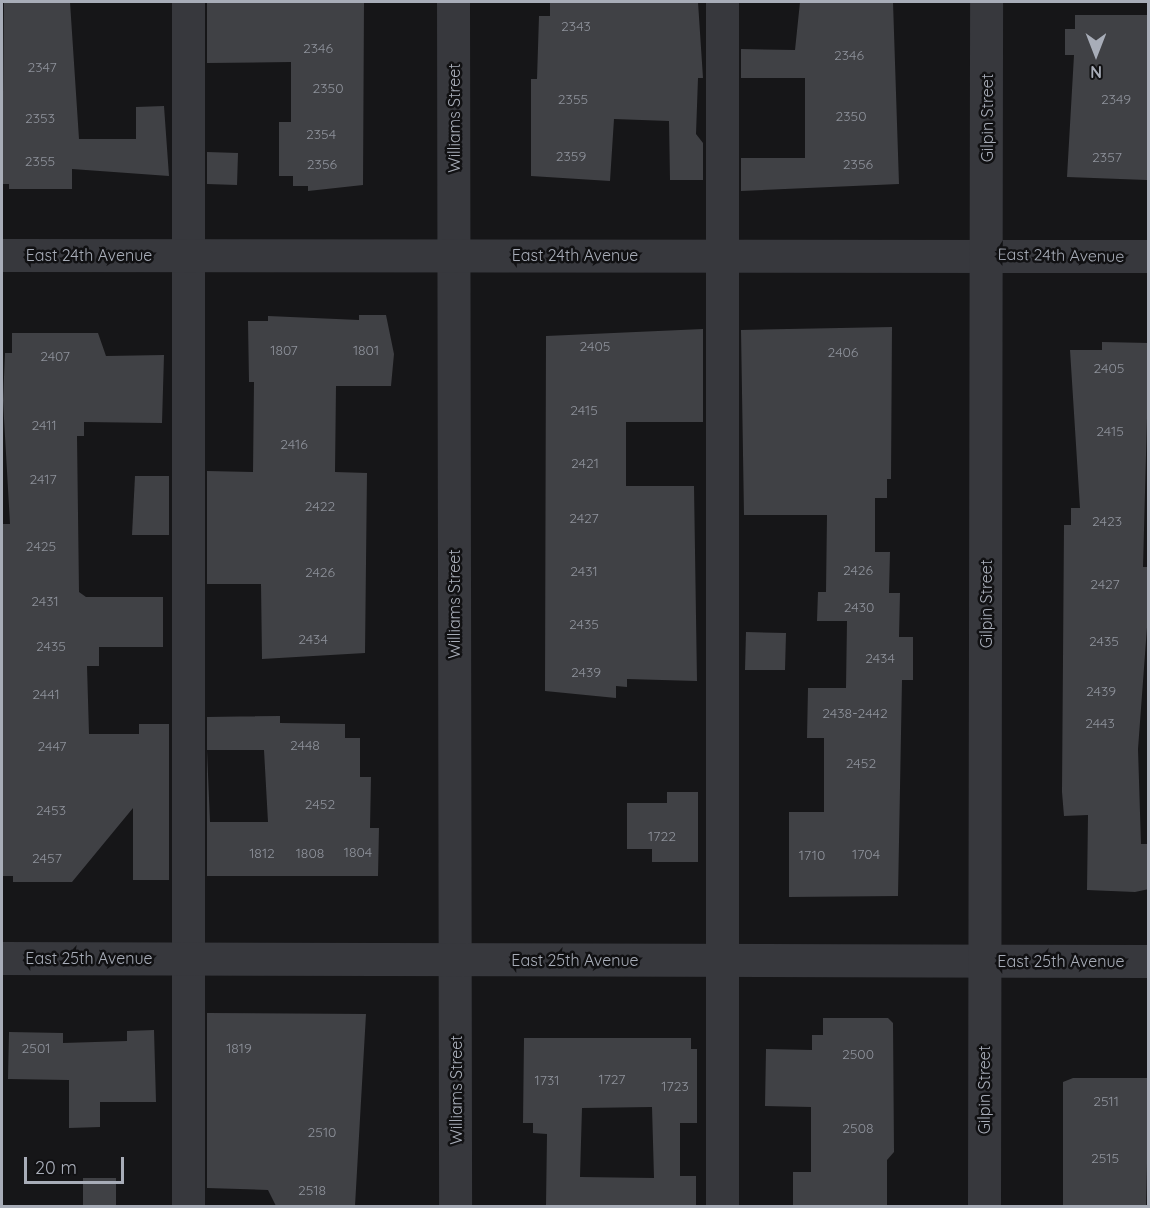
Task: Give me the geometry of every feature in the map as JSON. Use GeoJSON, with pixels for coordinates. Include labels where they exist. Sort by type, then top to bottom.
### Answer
{"type":"FeatureCollection","features":[{"type":"Feature","properties":{"kind":"street"},"geometry":{"type":"LineString","coordinates":[[188,2],[189,1206]]}},
{"type":"Feature","properties":{"kind":"street","name":"Williams Street"},"geometry":{"type":"LineString","coordinates":[[453,2],[455,1206]]}},
{"type":"Feature","properties":{"kind":"street"},"geometry":{"type":"LineString","coordinates":[[722,2],[722,1206]]}},
{"type":"Feature","properties":{"kind":"street","name":"Gilpin Street"},"geometry":{"type":"LineString","coordinates":[[984,1206],[988,255],[986,2]]}},
{"type":"Feature","properties":{"kind":"street","name":"East 24th Avenue"},"geometry":{"type":"LineString","coordinates":[[2,255],[1149,256]]}},
{"type":"Feature","properties":{"kind":"street","name":"East 25th Avenue"},"geometry":{"type":"LineString","coordinates":[[2,958],[1149,961]]}},
{"type":"Feature","properties":{"kind":"building"},"geometry":{"type":"Polygon","coordinates":[[[4,2],[70,2],[79,139],[136,139],[136,107],[164,106],[169,176],[72,169],[72,189],[9,189],[9,184],[2,184],[4,2]]]}},
{"type":"Feature","properties":{"kind":"building"},"geometry":{"type":"Polygon","coordinates":[[[207,2],[364,2],[363,185],[308,191],[308,186],[293,186],[293,176],[279,176],[279,122],[291,122],[291,62],[207,63],[207,2]]]}},
{"type":"Feature","properties":{"kind":"building"},"geometry":{"type":"Polygon","coordinates":[[[550,2],[698,2],[703,78],[698,78],[696,134],[703,143],[703,180],[670,180],[669,121],[614,119],[610,181],[531,176],[531,79],[537,79],[539,16],[550,16],[550,2]]]}},
{"type":"Feature","properties":{"kind":"building"},"geometry":{"type":"Polygon","coordinates":[[[800,2],[893,2],[899,184],[741,191],[741,158],[805,158],[805,78],[741,78],[741,49],[795,50],[800,2]]]}},
{"type":"Feature","properties":{"kind":"building"},"geometry":{"type":"Polygon","coordinates":[[[1075,15],[1149,15],[1147,180],[1067,177],[1074,55],[1065,55],[1065,29],[1075,29],[1075,15]]]}},
{"type":"Feature","properties":{"kind":"building"},"geometry":{"type":"Polygon","coordinates":[[[207,152],[238,153],[237,185],[207,184],[207,152]]]}},
{"type":"Feature","properties":{"kind":"building"},"geometry":{"type":"Polygon","coordinates":[[[359,315],[386,315],[394,354],[391,386],[336,386],[335,472],[367,473],[365,653],[262,659],[261,584],[207,584],[207,471],[253,472],[254,382],[249,382],[248,321],[268,321],[268,316],[359,320],[359,315]]]}},
{"type":"Feature","properties":{"kind":"building"},"geometry":{"type":"Polygon","coordinates":[[[892,327],[891,479],[887,479],[887,498],[875,498],[875,552],[890,552],[889,593],[900,593],[899,637],[913,637],[913,680],[902,680],[898,896],[789,897],[789,812],[824,812],[824,738],[807,738],[808,688],[846,688],[847,621],[817,621],[818,592],[826,592],[827,515],[744,515],[741,330],[892,327]]]}},
{"type":"Feature","properties":{"kind":"building"},"geometry":{"type":"Polygon","coordinates":[[[703,329],[703,422],[626,422],[626,486],[694,486],[697,681],[627,679],[627,687],[616,686],[616,698],[545,691],[546,336],[703,329]]]}},
{"type":"Feature","properties":{"kind":"building"},"geometry":{"type":"Polygon","coordinates":[[[12,333],[98,333],[106,356],[164,355],[162,423],[84,422],[84,436],[77,436],[79,592],[86,597],[163,597],[163,647],[99,647],[99,666],[87,666],[89,734],[139,734],[139,724],[169,724],[169,880],[133,880],[133,808],[72,882],[13,882],[13,876],[2,876],[2,524],[10,524],[3,401],[5,353],[12,353],[12,333]]]}},
{"type":"Feature","properties":{"kind":"building"},"geometry":{"type":"Polygon","coordinates":[[[1102,342],[1149,343],[1143,567],[1149,567],[1149,600],[1138,749],[1141,844],[1149,844],[1149,889],[1135,892],[1087,890],[1088,815],[1064,816],[1062,792],[1064,525],[1071,525],[1071,508],[1080,508],[1070,350],[1102,350],[1102,342]]]}},
{"type":"Feature","properties":{"kind":"building"},"geometry":{"type":"Polygon","coordinates":[[[135,476],[169,476],[169,535],[132,535],[135,476]]]}},
{"type":"Feature","properties":{"kind":"building"},"geometry":{"type":"Polygon","coordinates":[[[746,632],[786,633],[785,670],[745,670],[746,632]]]}},
{"type":"Feature","properties":{"kind":"building"},"geometry":{"type":"Polygon","coordinates":[[[280,716],[280,723],[345,724],[345,738],[360,738],[360,777],[371,777],[370,828],[379,828],[378,876],[207,876],[207,750],[207,717],[280,716]],[[207,750],[210,822],[268,822],[264,750],[207,750]]]}},
{"type":"Feature","properties":{"kind":"building"},"geometry":{"type":"Polygon","coordinates":[[[667,792],[698,792],[698,862],[652,862],[652,849],[627,849],[627,803],[667,803],[667,792]]]}},
{"type":"Feature","properties":{"kind":"building"},"geometry":{"type":"Polygon","coordinates":[[[207,1013],[366,1014],[355,1206],[276,1206],[268,1190],[207,1188],[207,1013]]]}},
{"type":"Feature","properties":{"kind":"building"},"geometry":{"type":"Polygon","coordinates":[[[823,1018],[888,1018],[893,1023],[894,1152],[887,1160],[887,1206],[793,1206],[793,1172],[811,1172],[811,1107],[765,1106],[766,1049],[812,1050],[812,1035],[823,1035],[823,1018]]]}},
{"type":"Feature","properties":{"kind":"building"},"geometry":{"type":"Polygon","coordinates":[[[154,1030],[156,1102],[100,1102],[100,1127],[69,1128],[69,1080],[8,1079],[9,1032],[63,1033],[63,1043],[127,1041],[127,1031],[154,1030]]]}},
{"type":"Feature","properties":{"kind":"building"},"geometry":{"type":"Polygon","coordinates":[[[524,1038],[691,1038],[691,1049],[697,1049],[697,1123],[680,1123],[680,1176],[696,1176],[696,1206],[546,1206],[547,1134],[533,1133],[533,1123],[523,1123],[524,1038]],[[652,1107],[582,1108],[580,1177],[654,1178],[652,1107]]]}},
{"type":"Feature","properties":{"kind":"building"},"geometry":{"type":"Polygon","coordinates":[[[1073,1078],[1149,1078],[1146,1206],[1063,1206],[1063,1082],[1073,1078]]]}},
{"type":"Feature","properties":{"kind":"building"},"geometry":{"type":"Polygon","coordinates":[[[83,1178],[116,1178],[116,1206],[83,1206],[83,1178]]]}}]}
